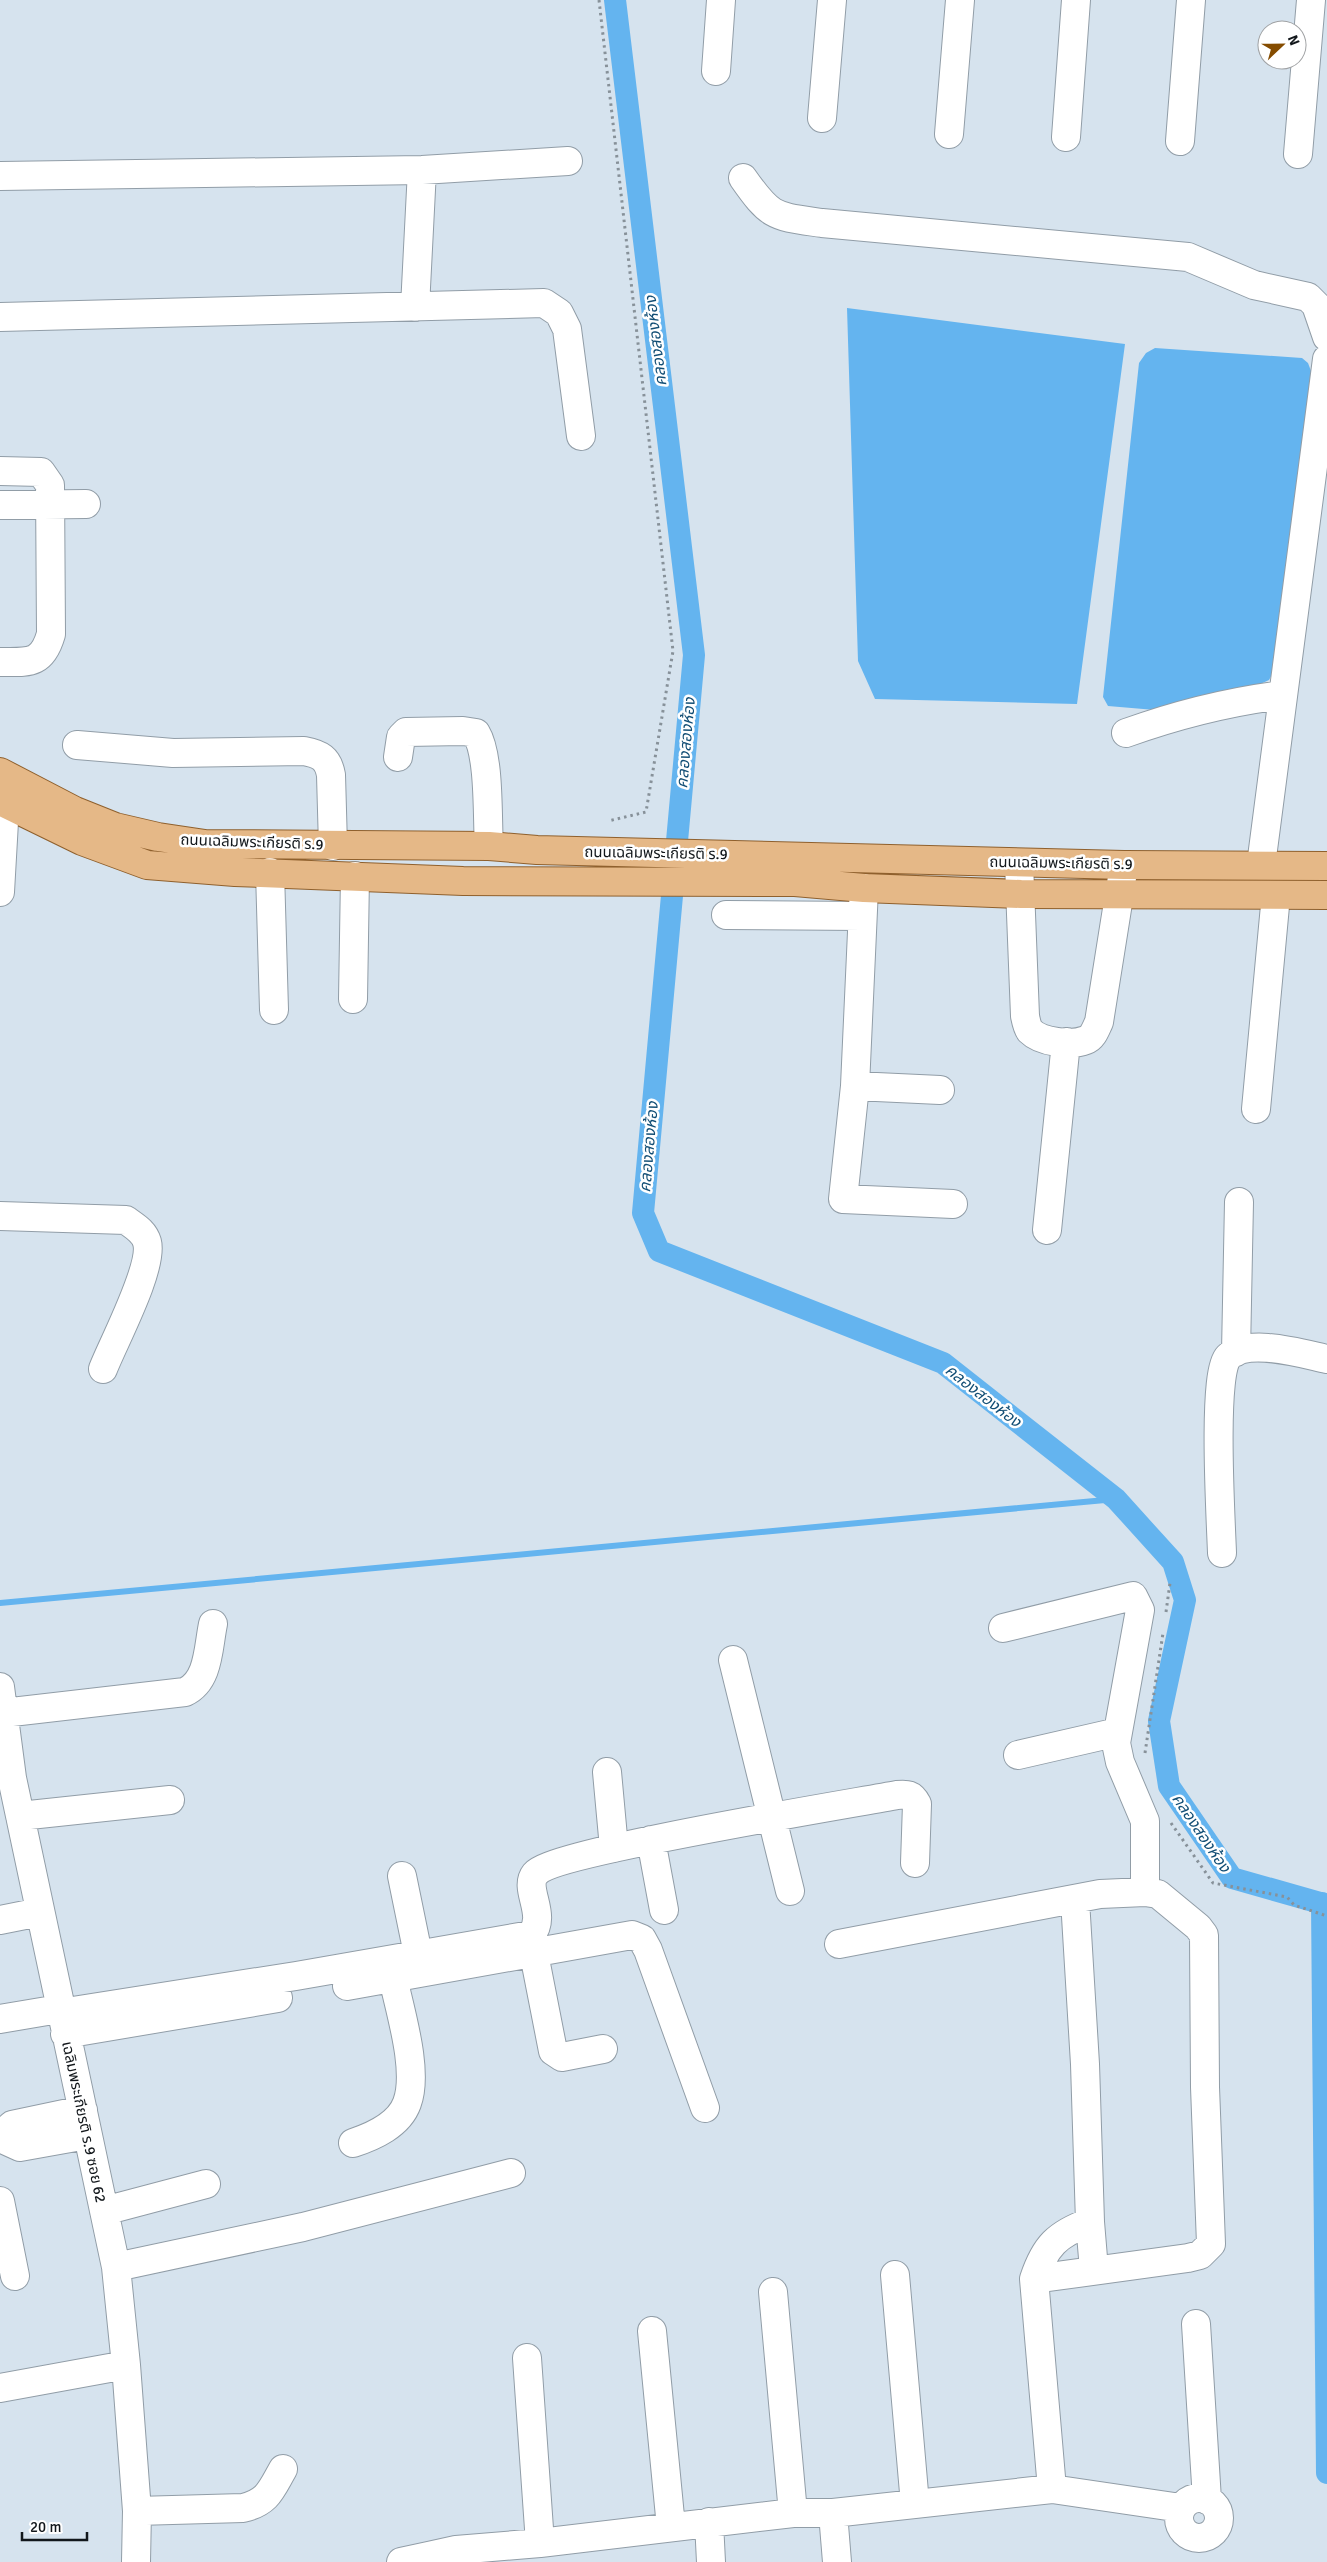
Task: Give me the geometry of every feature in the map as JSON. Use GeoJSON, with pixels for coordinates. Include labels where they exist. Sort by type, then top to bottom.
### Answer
{"type":"FeatureCollection","features":[{"type":"Feature","properties":{"kind":"main road","name":"ถนนเฉลิมพระเกียรติ ร.9"},"geometry":{"type":"LineString","coordinates":[[3,789],[82,841],[147,865],[235,872],[463,881],[1019,863],[1327,866]]}},
{"type":"Feature","properties":{"kind":"main road","name":"ถนนเฉลิมพระเกียรติ ร.9"},"geometry":{"type":"LineString","coordinates":[[3,789],[75,811],[115,827],[158,837],[205,844],[489,846],[795,869],[864,888],[1020,894],[1327,895]]}},
{"type":"Feature","properties":{"kind":"street"},"geometry":{"type":"LineString","coordinates":[[716,71],[721,0]]}},
{"type":"Feature","properties":{"kind":"street"},"geometry":{"type":"LineString","coordinates":[[822,118],[832,0]]}},
{"type":"Feature","properties":{"kind":"street"},"geometry":{"type":"LineString","coordinates":[[949,134],[960,0]]}},
{"type":"Feature","properties":{"kind":"street"},"geometry":{"type":"LineString","coordinates":[[1066,137],[1076,0]]}},
{"type":"Feature","properties":{"kind":"street"},"geometry":{"type":"LineString","coordinates":[[1180,141],[1191,0]]}},
{"type":"Feature","properties":{"kind":"street"},"geometry":{"type":"LineString","coordinates":[[1298,154],[1311,0]]}},
{"type":"Feature","properties":{"kind":"street"},"geometry":{"type":"LineString","coordinates":[[0,176],[422,170],[568,161]]}},
{"type":"Feature","properties":{"kind":"street"},"geometry":{"type":"LineString","coordinates":[[415,307],[422,170]]}},
{"type":"Feature","properties":{"kind":"street"},"geometry":{"type":"LineString","coordinates":[[743,178],[761,204],[780,217],[822,223],[1188,257],[1254,285],[1308,297],[1316,305],[1327,337]]}},
{"type":"Feature","properties":{"kind":"street"},"geometry":{"type":"LineString","coordinates":[[0,317],[544,302],[559,313],[568,329],[581,436]]}},
{"type":"Feature","properties":{"kind":"street"},"geometry":{"type":"LineString","coordinates":[[1261,866],[1327,359]]}},
{"type":"Feature","properties":{"kind":"street"},"geometry":{"type":"LineString","coordinates":[[0,471],[41,472],[50,485],[51,634],[46,650],[38,658],[26,661],[0,662]]}},
{"type":"Feature","properties":{"kind":"street"},"geometry":{"type":"LineString","coordinates":[[0,505],[86,504]]}},
{"type":"Feature","properties":{"kind":"street"},"geometry":{"type":"LineString","coordinates":[[1126,733],[1200,709],[1236,701],[1282,695]]}},
{"type":"Feature","properties":{"kind":"street"},"geometry":{"type":"LineString","coordinates":[[398,757],[400,737],[406,732],[463,731],[476,733],[480,740],[485,765],[489,846]]}},
{"type":"Feature","properties":{"kind":"street"},"geometry":{"type":"LineString","coordinates":[[77,745],[173,753],[304,751],[317,753],[329,765],[331,775],[333,846]]}},
{"type":"Feature","properties":{"kind":"street"},"geometry":{"type":"LineString","coordinates":[[0,892],[3,789]]}},
{"type":"Feature","properties":{"kind":"street"},"geometry":{"type":"LineString","coordinates":[[1019,863],[1025,1016],[1029,1029],[1040,1038],[1066,1042],[1087,1040],[1094,1034],[1100,1022],[1124,865]]}},
{"type":"Feature","properties":{"kind":"street"},"geometry":{"type":"LineString","coordinates":[[270,872],[274,1010]]}},
{"type":"Feature","properties":{"kind":"street"},"geometry":{"type":"LineString","coordinates":[[354,999],[355,876]]}},
{"type":"Feature","properties":{"kind":"street"},"geometry":{"type":"LineString","coordinates":[[864,888],[854,1086],[843,1199],[953,1204]]}},
{"type":"Feature","properties":{"kind":"street"},"geometry":{"type":"LineString","coordinates":[[1256,1109],[1276,895]]}},
{"type":"Feature","properties":{"kind":"street"},"geometry":{"type":"LineString","coordinates":[[726,915],[862,916]]}},
{"type":"Feature","properties":{"kind":"street"},"geometry":{"type":"LineString","coordinates":[[1046,1230],[1066,1042]]}},
{"type":"Feature","properties":{"kind":"street"},"geometry":{"type":"LineString","coordinates":[[854,1086],[940,1090]]}},
{"type":"Feature","properties":{"kind":"street"},"geometry":{"type":"LineString","coordinates":[[1222,1553],[1219,1437],[1228,1359],[1239,1202]]}},
{"type":"Feature","properties":{"kind":"street"},"geometry":{"type":"LineString","coordinates":[[0,1216],[126,1220],[139,1229],[147,1242],[148,1253],[102,1369]]}},
{"type":"Feature","properties":{"kind":"street"},"geometry":{"type":"LineString","coordinates":[[1228,1359],[1246,1348],[1265,1347],[1327,1359]]}},
{"type":"Feature","properties":{"kind":"street"},"geometry":{"type":"LineString","coordinates":[[1002,1628],[1133,1596],[1140,1610],[1116,1743],[1120,1762],[1145,1821],[1145,1892]]}},
{"type":"Feature","properties":{"kind":"street"},"geometry":{"type":"LineString","coordinates":[[2,1700],[185,1692],[194,1688],[202,1679],[213,1624]]}},
{"type":"Feature","properties":{"kind":"street"},"geometry":{"type":"LineString","coordinates":[[733,1660],[790,1891]]}},
{"type":"Feature","properties":{"kind":"street","name":"เฉลิมพระเกียรติ ร.9 ซอย 62"},"geometry":{"type":"LineString","coordinates":[[2,1700],[5,1768],[20,1816],[116,2267],[126,2366],[141,2559]]}},
{"type":"Feature","properties":{"kind":"street"},"geometry":{"type":"LineString","coordinates":[[1018,1755],[1118,1732]]}},
{"type":"Feature","properties":{"kind":"street"},"geometry":{"type":"LineString","coordinates":[[607,1772],[614,1848]]}},
{"type":"Feature","properties":{"kind":"street"},"geometry":{"type":"LineString","coordinates":[[62,2019],[531,1934],[538,1922],[532,1881],[535,1874],[549,1865],[651,1840],[908,1794],[913,1797],[917,1804],[915,1863]]}},
{"type":"Feature","properties":{"kind":"street"},"geometry":{"type":"LineString","coordinates":[[20,1816],[170,1800]]}},
{"type":"Feature","properties":{"kind":"street"},"geometry":{"type":"LineString","coordinates":[[651,1840],[664,1910]]}},
{"type":"Feature","properties":{"kind":"street"},"geometry":{"type":"LineString","coordinates":[[402,1876],[418,1954]]}},
{"type":"Feature","properties":{"kind":"street"},"geometry":{"type":"LineString","coordinates":[[838,1944],[1100,1894],[1145,1892],[1158,1894],[1198,1927],[1204,1935],[1205,2087],[1211,2244],[1200,2254],[1188,2258],[1034,2279]]}},
{"type":"Feature","properties":{"kind":"street"},"geometry":{"type":"LineString","coordinates":[[1075,1900],[1085,2064],[1090,2222],[1094,2270]]}},
{"type":"Feature","properties":{"kind":"street"},"geometry":{"type":"LineString","coordinates":[[0,1920],[40,1912]]}},
{"type":"Feature","properties":{"kind":"street"},"geometry":{"type":"LineString","coordinates":[[0,2019],[62,2019],[393,1978],[632,1935],[642,1939],[648,1950],[705,2108]]}},
{"type":"Feature","properties":{"kind":"street"},"geometry":{"type":"LineString","coordinates":[[534,1954],[553,2051],[562,2057],[603,2049]]}},
{"type":"Feature","properties":{"kind":"street"},"geometry":{"type":"LineString","coordinates":[[354,2143],[383,2131],[406,2104],[411,2087],[407,2040],[393,1978]]}},
{"type":"Feature","properties":{"kind":"street"},"geometry":{"type":"LineString","coordinates":[[0,2137],[20,2147],[85,2122]]}},
{"type":"Feature","properties":{"kind":"street"},"geometry":{"type":"LineString","coordinates":[[116,2267],[303,2227],[511,2173]]}},
{"type":"Feature","properties":{"kind":"street"},"geometry":{"type":"LineString","coordinates":[[104,2211],[206,2184]]}},
{"type":"Feature","properties":{"kind":"street"},"geometry":{"type":"LineString","coordinates":[[0,2201],[15,2276]]}},
{"type":"Feature","properties":{"kind":"street"},"geometry":{"type":"LineString","coordinates":[[1052,2489],[1034,2279],[1040,2260],[1058,2237],[1090,2222]]}},
{"type":"Feature","properties":{"kind":"street"},"geometry":{"type":"LineString","coordinates":[[895,2275],[915,2504]]}},
{"type":"Feature","properties":{"kind":"street"},"geometry":{"type":"LineString","coordinates":[[773,2292],[793,2513]]}},
{"type":"Feature","properties":{"kind":"street"},"geometry":{"type":"LineString","coordinates":[[1196,2324],[1207,2500]]}},
{"type":"Feature","properties":{"kind":"street"},"geometry":{"type":"LineString","coordinates":[[652,2331],[671,2526]]}},
{"type":"Feature","properties":{"kind":"street"},"geometry":{"type":"LineString","coordinates":[[527,2358],[540,2543]]}},
{"type":"Feature","properties":{"kind":"street"},"geometry":{"type":"LineString","coordinates":[[0,2388],[126,2366]]}},
{"type":"Feature","properties":{"kind":"street"},"geometry":{"type":"LineString","coordinates":[[137,2511],[243,2508],[258,2504],[267,2497],[283,2469]]}},
{"type":"Feature","properties":{"kind":"street"},"geometry":{"type":"LineString","coordinates":[[401,2562],[457,2556],[540,2543],[579,2550],[671,2526],[793,2513],[834,2513],[1052,2489],[1181,2508]]}},
{"type":"Feature","properties":{"kind":"street"},"geometry":{"type":"LineString","coordinates":[[1193,2499],[1207,2500],[1216,2509],[1219,2522],[1201,2550],[1182,2529],[1179,2515],[1181,2508],[1193,2499]]}},
{"type":"Feature","properties":{"kind":"street"},"geometry":{"type":"LineString","coordinates":[[834,2513],[837,2562]]}},
{"type":"Feature","properties":{"kind":"street"},"geometry":{"type":"LineString","coordinates":[[708,2522],[711,2562]]}},
{"type":"Feature","properties":{"kind":"path"},"geometry":{"type":"LineString","coordinates":[[599,0],[673,651],[646,812],[608,821]]}},
{"type":"Feature","properties":{"kind":"path"},"geometry":{"type":"LineString","coordinates":[[1165,1620],[1170,1583]]}},
{"type":"Feature","properties":{"kind":"path"},"geometry":{"type":"LineString","coordinates":[[1144,1757],[1163,1629]]}},
{"type":"Feature","properties":{"kind":"path"},"geometry":{"type":"LineString","coordinates":[[1166,1815],[1214,1883],[1287,1898],[1296,1906],[1327,1916]]}},
{"type":"Feature","properties":{"kind":"water"},"geometry":{"type":"Polygon","coordinates":[[[847,308],[1125,344],[1077,704],[875,699],[858,661],[847,308]]]}},
{"type":"Feature","properties":{"kind":"water"},"geometry":{"type":"Polygon","coordinates":[[[1155,348],[1302,358],[1308,363],[1311,371],[1275,669],[1269,680],[1256,686],[1155,710],[1108,706],[1103,697],[1139,363],[1146,353],[1155,348]]]}},
{"type":"Feature","properties":{"kind":"waterway","name":"คลองสองห้อง"},"geometry":{"type":"LineString","coordinates":[[615,0],[694,655],[643,1213],[659,1251],[943,1363],[1116,1499],[1173,1562],[1185,1600],[1159,1721],[1169,1786],[1232,1878],[1327,1905]]}},
{"type":"Feature","properties":{"kind":"waterway"},"geometry":{"type":"LineString","coordinates":[[0,1603],[1116,1499]]}},
{"type":"Feature","properties":{"kind":"waterway"},"geometry":{"type":"LineString","coordinates":[[1322,1903],[1327,2473]]}}]}
